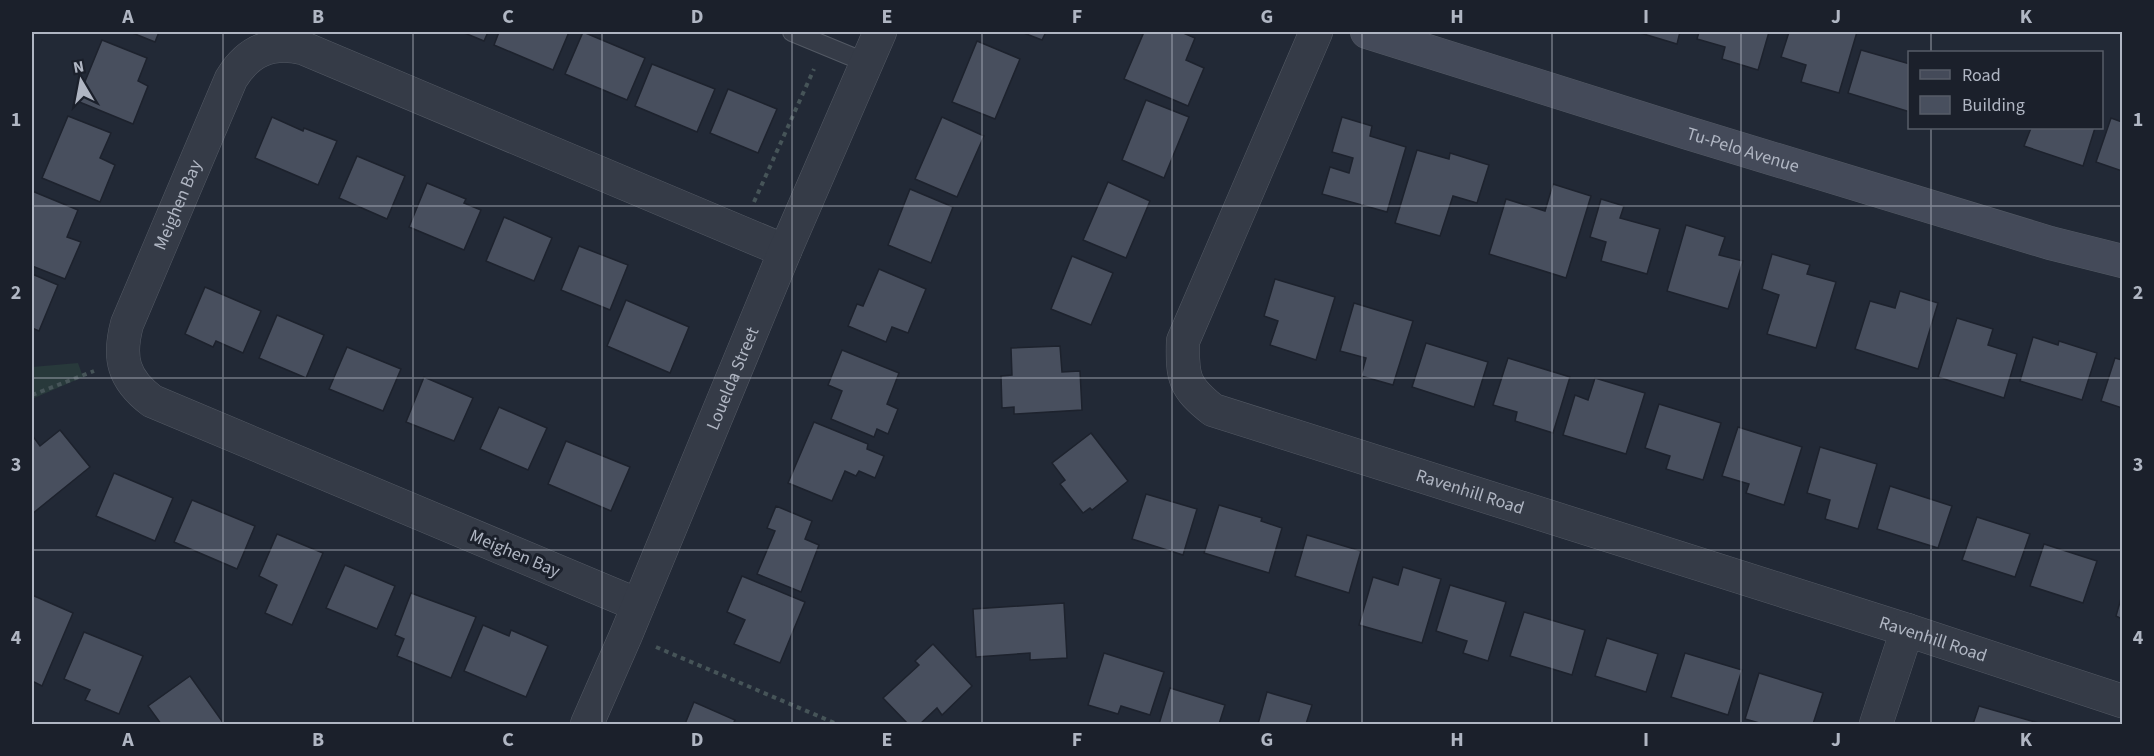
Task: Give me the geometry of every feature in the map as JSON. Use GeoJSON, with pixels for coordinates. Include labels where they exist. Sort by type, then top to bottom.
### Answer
{"type":"FeatureCollection","features":[{"type":"Feature","properties":{"kind":"street","name":"Louelda Street"},"geometry":{"type":"LineString","coordinates":[[587,724],[785,251],[880,32]]}},
{"type":"Feature","properties":{"kind":"street","name":"Ravenhill Road"},"geometry":{"type":"LineString","coordinates":[[1316,32],[1183,341],[1182,362],[1185,381],[1197,397],[1213,410],[1907,630],[2122,701]]}},
{"type":"Feature","properties":{"kind":"street","name":"Tu-Pelo Avenue"},"geometry":{"type":"LineString","coordinates":[[1367,32],[2050,243],[2122,261]]}},
{"type":"Feature","properties":{"kind":"street","name":"Meighen Bay"},"geometry":{"type":"LineString","coordinates":[[638,605],[152,400],[138,391],[128,377],[122,360],[122,341],[127,324],[231,79],[239,66],[250,56],[275,46],[303,48],[785,251]]}},
{"type":"Feature","properties":{"kind":"street"},"geometry":{"type":"LineString","coordinates":[[1876,724],[1907,630]]}},
{"type":"Feature","properties":{"kind":"lane"},"geometry":{"type":"LineString","coordinates":[[792,32],[867,63]]}},
{"type":"Feature","properties":{"kind":"path"},"geometry":{"type":"LineString","coordinates":[[740,232],[825,45]]}},
{"type":"Feature","properties":{"kind":"path"},"geometry":{"type":"LineString","coordinates":[[32,394],[122,360]]}},
{"type":"Feature","properties":{"kind":"path"},"geometry":{"type":"LineString","coordinates":[[626,635],[837,724]]}},
{"type":"Feature","properties":{"kind":"shaded area"},"geometry":{"type":"Polygon","coordinates":[[[78,363],[83,377],[32,399],[32,367],[78,363]]]}},
{"type":"Feature","properties":{"kind":"building"},"geometry":{"type":"Polygon","coordinates":[[[130,32],[159,32],[155,42],[130,32]]]}},
{"type":"Feature","properties":{"kind":"building"},"geometry":{"type":"Polygon","coordinates":[[[462,32],[488,32],[484,41],[462,32]]]}},
{"type":"Feature","properties":{"kind":"building"},"geometry":{"type":"Polygon","coordinates":[[[499,32],[569,32],[553,70],[494,45],[499,32]]]}},
{"type":"Feature","properties":{"kind":"building"},"geometry":{"type":"Polygon","coordinates":[[[583,32],[645,58],[627,100],[565,74],[583,32]]]}},
{"type":"Feature","properties":{"kind":"building"},"geometry":{"type":"Polygon","coordinates":[[[1021,32],[1046,32],[1042,40],[1021,32]]]}},
{"type":"Feature","properties":{"kind":"building"},"geometry":{"type":"Polygon","coordinates":[[[1144,32],[1181,32],[1195,38],[1186,60],[1204,68],[1188,106],[1124,79],[1144,32]]]}},
{"type":"Feature","properties":{"kind":"building"},"geometry":{"type":"Polygon","coordinates":[[[1637,32],[1680,32],[1677,44],[1637,32]]]}},
{"type":"Feature","properties":{"kind":"building"},"geometry":{"type":"Polygon","coordinates":[[[1699,32],[1769,32],[1758,70],[1722,59],[1725,47],[1697,39],[1699,32]]]}},
{"type":"Feature","properties":{"kind":"building"},"geometry":{"type":"Polygon","coordinates":[[[1789,32],[1857,32],[1839,93],[1801,82],[1806,65],[1781,57],[1789,32]]]}},
{"type":"Feature","properties":{"kind":"building"},"geometry":{"type":"Polygon","coordinates":[[[102,40],[147,58],[138,81],[148,86],[133,124],[77,101],[102,40]]]}},
{"type":"Feature","properties":{"kind":"building"},"geometry":{"type":"Polygon","coordinates":[[[977,41],[1020,59],[995,119],[952,102],[977,41]]]}},
{"type":"Feature","properties":{"kind":"building"},"geometry":{"type":"Polygon","coordinates":[[[1861,50],[1908,63],[1908,111],[1848,93],[1861,50]]]}},
{"type":"Feature","properties":{"kind":"building"},"geometry":{"type":"Polygon","coordinates":[[[652,64],[715,89],[697,132],[635,106],[652,64]]]}},
{"type":"Feature","properties":{"kind":"building"},"geometry":{"type":"Polygon","coordinates":[[[728,89],[777,109],[758,153],[710,133],[728,89]]]}},
{"type":"Feature","properties":{"kind":"building"},"geometry":{"type":"Polygon","coordinates":[[[1146,100],[1189,117],[1164,178],[1122,160],[1146,100]]]}},
{"type":"Feature","properties":{"kind":"building"},"geometry":{"type":"Polygon","coordinates":[[[68,116],[111,133],[100,158],[115,165],[100,202],[42,178],[68,116]]]}},
{"type":"Feature","properties":{"kind":"building"},"geometry":{"type":"Polygon","coordinates":[[[272,117],[303,131],[304,128],[337,141],[318,185],[255,158],[272,117]]]}},
{"type":"Feature","properties":{"kind":"building"},"geometry":{"type":"Polygon","coordinates":[[[942,117],[984,136],[957,197],[915,179],[942,117]]]}},
{"type":"Feature","properties":{"kind":"building"},"geometry":{"type":"Polygon","coordinates":[[[1342,117],[1372,126],[1370,136],[1406,147],[1387,212],[1322,194],[1330,167],[1349,173],[1353,158],[1332,152],[1342,117]]]}},
{"type":"Feature","properties":{"kind":"building"},"geometry":{"type":"Polygon","coordinates":[[[2111,118],[2122,122],[2122,171],[2096,162],[2111,118]]]}},
{"type":"Feature","properties":{"kind":"building"},"geometry":{"type":"Polygon","coordinates":[[[2031,129],[2095,129],[2083,166],[2024,146],[2031,129]]]}},
{"type":"Feature","properties":{"kind":"building"},"geometry":{"type":"Polygon","coordinates":[[[1417,150],[1449,159],[1450,153],[1489,165],[1477,203],[1453,196],[1440,236],[1395,223],[1417,150]]]}},
{"type":"Feature","properties":{"kind":"building"},"geometry":{"type":"Polygon","coordinates":[[[357,156],[405,176],[387,219],[339,198],[357,156]]]}},
{"type":"Feature","properties":{"kind":"building"},"geometry":{"type":"Polygon","coordinates":[[[1108,182],[1150,201],[1126,258],[1083,240],[1108,182]]]}},
{"type":"Feature","properties":{"kind":"building"},"geometry":{"type":"Polygon","coordinates":[[[427,183],[466,199],[464,203],[481,210],[464,250],[409,227],[427,183]]]}},
{"type":"Feature","properties":{"kind":"building"},"geometry":{"type":"Polygon","coordinates":[[[1553,184],[1591,196],[1566,278],[1489,254],[1506,199],[1545,211],[1553,184]]]}},
{"type":"Feature","properties":{"kind":"building"},"geometry":{"type":"Polygon","coordinates":[[[910,189],[953,207],[931,263],[888,245],[910,189]]]}},
{"type":"Feature","properties":{"kind":"building"},"geometry":{"type":"Polygon","coordinates":[[[32,191],[78,210],[67,237],[81,242],[65,279],[32,266],[32,191]]]}},
{"type":"Feature","properties":{"kind":"building"},"geometry":{"type":"Polygon","coordinates":[[[1601,199],[1624,206],[1620,218],[1660,229],[1647,274],[1601,261],[1606,242],[1590,237],[1601,199]]]}},
{"type":"Feature","properties":{"kind":"building"},"geometry":{"type":"Polygon","coordinates":[[[504,217],[552,238],[534,281],[486,261],[504,217]]]}},
{"type":"Feature","properties":{"kind":"building"},"geometry":{"type":"Polygon","coordinates":[[[1686,225],[1725,237],[1719,255],[1743,261],[1728,309],[1667,291],[1686,225]]]}},
{"type":"Feature","properties":{"kind":"building"},"geometry":{"type":"Polygon","coordinates":[[[579,246],[628,265],[610,310],[561,290],[579,246]]]}},
{"type":"Feature","properties":{"kind":"building"},"geometry":{"type":"Polygon","coordinates":[[[1772,254],[1810,265],[1807,274],[1836,282],[1816,348],[1767,334],[1779,295],[1762,289],[1772,254]]]}},
{"type":"Feature","properties":{"kind":"building"},"geometry":{"type":"Polygon","coordinates":[[[1072,256],[1113,273],[1091,325],[1051,309],[1072,256]]]}},
{"type":"Feature","properties":{"kind":"building"},"geometry":{"type":"Polygon","coordinates":[[[879,269],[926,289],[908,333],[892,327],[886,342],[848,326],[857,304],[863,306],[879,269]]]}},
{"type":"Feature","properties":{"kind":"building"},"geometry":{"type":"Polygon","coordinates":[[[32,274],[58,285],[39,331],[32,328],[32,274]]]}},
{"type":"Feature","properties":{"kind":"building"},"geometry":{"type":"Polygon","coordinates":[[[1275,279],[1335,297],[1316,360],[1270,345],[1278,321],[1264,316],[1275,279]]]}},
{"type":"Feature","properties":{"kind":"building"},"geometry":{"type":"Polygon","coordinates":[[[205,287],[261,311],[243,353],[216,341],[213,347],[185,334],[205,287]]]}},
{"type":"Feature","properties":{"kind":"building"},"geometry":{"type":"Polygon","coordinates":[[[1900,291],[1938,303],[1918,369],[1855,349],[1870,301],[1895,308],[1900,291]]]}},
{"type":"Feature","properties":{"kind":"building"},"geometry":{"type":"Polygon","coordinates":[[[626,300],[689,327],[670,373],[607,346],[626,300]]]}},
{"type":"Feature","properties":{"kind":"building"},"geometry":{"type":"Polygon","coordinates":[[[1354,303],[1413,321],[1393,385],[1361,376],[1366,358],[1340,351],[1354,303]]]}},
{"type":"Feature","properties":{"kind":"building"},"geometry":{"type":"Polygon","coordinates":[[[277,315],[324,335],[306,378],[259,358],[277,315]]]}},
{"type":"Feature","properties":{"kind":"building"},"geometry":{"type":"Polygon","coordinates":[[[1957,318],[1993,329],[1988,345],[2017,354],[2004,398],[1938,377],[1957,318]]]}},
{"type":"Feature","properties":{"kind":"building"},"geometry":{"type":"Polygon","coordinates":[[[2033,337],[2058,345],[2059,341],[2097,353],[2082,400],[2020,381],[2033,337]]]}},
{"type":"Feature","properties":{"kind":"building"},"geometry":{"type":"Polygon","coordinates":[[[1426,343],[1488,362],[1474,407],[1412,387],[1426,343]]]}},
{"type":"Feature","properties":{"kind":"building"},"geometry":{"type":"Polygon","coordinates":[[[1060,346],[1062,372],[1080,371],[1082,410],[1014,414],[1014,407],[1002,408],[1001,376],[1012,375],[1011,348],[1060,346]]]}},
{"type":"Feature","properties":{"kind":"building"},"geometry":{"type":"Polygon","coordinates":[[[347,347],[401,369],[383,411],[329,389],[347,347]]]}},
{"type":"Feature","properties":{"kind":"building"},"geometry":{"type":"Polygon","coordinates":[[[842,350],[899,373],[887,404],[898,409],[888,434],[877,429],[874,437],[831,419],[842,391],[828,385],[842,350]]]}},
{"type":"Feature","properties":{"kind":"building"},"geometry":{"type":"Polygon","coordinates":[[[1508,358],[1570,377],[1553,433],[1515,421],[1517,412],[1493,405],[1508,358]]]}},
{"type":"Feature","properties":{"kind":"building"},"geometry":{"type":"Polygon","coordinates":[[[2115,358],[2122,360],[2122,408],[2101,401],[2115,358]]]}},
{"type":"Feature","properties":{"kind":"building"},"geometry":{"type":"Polygon","coordinates":[[[424,377],[473,398],[454,441],[406,422],[424,377]]]}},
{"type":"Feature","properties":{"kind":"building"},"geometry":{"type":"Polygon","coordinates":[[[1595,378],[1645,393],[1626,454],[1563,435],[1575,395],[1588,400],[1595,378]]]}},
{"type":"Feature","properties":{"kind":"building"},"geometry":{"type":"Polygon","coordinates":[[[1659,404],[1721,423],[1703,480],[1666,469],[1670,456],[1645,448],[1659,404]]]}},
{"type":"Feature","properties":{"kind":"building"},"geometry":{"type":"Polygon","coordinates":[[[499,407],[547,428],[528,470],[480,449],[499,407]]]}},
{"type":"Feature","properties":{"kind":"building"},"geometry":{"type":"Polygon","coordinates":[[[814,422],[868,444],[867,449],[884,456],[875,478],[859,471],[856,476],[845,471],[832,501],[788,483],[814,422]]]}},
{"type":"Feature","properties":{"kind":"building"},"geometry":{"type":"Polygon","coordinates":[[[1738,427],[1802,447],[1784,505],[1746,493],[1749,484],[1722,476],[1738,427]]]}},
{"type":"Feature","properties":{"kind":"building"},"geometry":{"type":"Polygon","coordinates":[[[60,430],[90,467],[32,514],[32,435],[40,446],[60,430]]]}},
{"type":"Feature","properties":{"kind":"building"},"geometry":{"type":"Polygon","coordinates":[[[1091,433],[1128,481],[1092,510],[1090,508],[1083,513],[1060,484],[1065,480],[1052,463],[1091,433]]]}},
{"type":"Feature","properties":{"kind":"building"},"geometry":{"type":"Polygon","coordinates":[[[566,441],[630,467],[611,511],[548,484],[566,441]]]}},
{"type":"Feature","properties":{"kind":"building"},"geometry":{"type":"Polygon","coordinates":[[[1820,447],[1877,464],[1858,529],[1825,519],[1830,500],[1807,493],[1820,447]]]}},
{"type":"Feature","properties":{"kind":"building"},"geometry":{"type":"Polygon","coordinates":[[[114,473],[173,498],[155,541],[96,516],[114,473]]]}},
{"type":"Feature","properties":{"kind":"building"},"geometry":{"type":"Polygon","coordinates":[[[1890,486],[1952,506],[1938,548],[1877,529],[1890,486]]]}},
{"type":"Feature","properties":{"kind":"building"},"geometry":{"type":"Polygon","coordinates":[[[1146,494],[1197,509],[1183,555],[1132,539],[1146,494]]]}},
{"type":"Feature","properties":{"kind":"building"},"geometry":{"type":"Polygon","coordinates":[[[192,500],[255,526],[237,569],[174,542],[192,500]]]}},
{"type":"Feature","properties":{"kind":"building"},"geometry":{"type":"Polygon","coordinates":[[[1219,505],[1262,518],[1261,521],[1282,528],[1269,573],[1204,553],[1219,505]]]}},
{"type":"Feature","properties":{"kind":"building"},"geometry":{"type":"Polygon","coordinates":[[[776,506],[812,521],[805,539],[819,545],[801,592],[757,574],[775,531],[767,528],[776,506]]]}},
{"type":"Feature","properties":{"kind":"building"},"geometry":{"type":"Polygon","coordinates":[[[1977,517],[2030,534],[2015,577],[1962,560],[1977,517]]]}},
{"type":"Feature","properties":{"kind":"building"},"geometry":{"type":"Polygon","coordinates":[[[277,534],[323,553],[292,625],[265,613],[277,585],[259,576],[277,534]]]}},
{"type":"Feature","properties":{"kind":"building"},"geometry":{"type":"Polygon","coordinates":[[[1307,535],[1361,551],[1349,593],[1295,576],[1307,535]]]}},
{"type":"Feature","properties":{"kind":"building"},"geometry":{"type":"Polygon","coordinates":[[[2044,544],[2097,561],[2083,603],[2030,586],[2044,544]]]}},
{"type":"Feature","properties":{"kind":"building"},"geometry":{"type":"Polygon","coordinates":[[[345,565],[395,586],[377,629],[326,608],[345,565]]]}},
{"type":"Feature","properties":{"kind":"building"},"geometry":{"type":"Polygon","coordinates":[[[1403,567],[1441,579],[1422,643],[1359,625],[1373,577],[1398,585],[1403,567]]]}},
{"type":"Feature","properties":{"kind":"building"},"geometry":{"type":"Polygon","coordinates":[[[742,576],[805,602],[780,663],[734,644],[745,620],[727,612],[742,576]]]}},
{"type":"Feature","properties":{"kind":"building"},"geometry":{"type":"Polygon","coordinates":[[[1450,585],[1506,602],[1488,661],[1463,653],[1467,641],[1436,631],[1450,585]]]}},
{"type":"Feature","properties":{"kind":"building"},"geometry":{"type":"Polygon","coordinates":[[[411,593],[476,617],[451,678],[397,656],[404,639],[395,635],[411,593]]]}},
{"type":"Feature","properties":{"kind":"building"},"geometry":{"type":"Polygon","coordinates":[[[32,595],[73,613],[42,686],[32,681],[32,595]]]}},
{"type":"Feature","properties":{"kind":"building"},"geometry":{"type":"Polygon","coordinates":[[[2122,595],[2122,619],[2116,616],[2122,595]]]}},
{"type":"Feature","properties":{"kind":"building"},"geometry":{"type":"Polygon","coordinates":[[[1064,603],[1067,658],[1030,660],[1030,653],[976,657],[973,609],[1064,603]]]}},
{"type":"Feature","properties":{"kind":"building"},"geometry":{"type":"Polygon","coordinates":[[[1524,612],[1585,630],[1572,675],[1510,656],[1524,612]]]}},
{"type":"Feature","properties":{"kind":"building"},"geometry":{"type":"Polygon","coordinates":[[[483,625],[509,636],[511,630],[548,646],[526,697],[464,671],[483,625]]]}},
{"type":"Feature","properties":{"kind":"building"},"geometry":{"type":"Polygon","coordinates":[[[84,632],[143,656],[119,714],[85,700],[90,690],[64,679],[84,632]]]}},
{"type":"Feature","properties":{"kind":"building"},"geometry":{"type":"Polygon","coordinates":[[[1607,638],[1658,654],[1646,692],[1595,676],[1607,638]]]}},
{"type":"Feature","properties":{"kind":"building"},"geometry":{"type":"Polygon","coordinates":[[[933,644],[972,686],[942,715],[937,708],[920,724],[908,724],[883,698],[919,665],[915,661],[933,644]]]}},
{"type":"Feature","properties":{"kind":"building"},"geometry":{"type":"Polygon","coordinates":[[[1104,653],[1164,672],[1150,715],[1121,706],[1118,714],[1088,705],[1104,653]]]}},
{"type":"Feature","properties":{"kind":"building"},"geometry":{"type":"Polygon","coordinates":[[[1685,653],[1742,670],[1728,715],[1671,697],[1685,653]]]}},
{"type":"Feature","properties":{"kind":"building"},"geometry":{"type":"Polygon","coordinates":[[[1759,673],[1823,693],[1813,724],[1763,724],[1745,719],[1759,673]]]}},
{"type":"Feature","properties":{"kind":"building"},"geometry":{"type":"Polygon","coordinates":[[[190,676],[224,724],[161,724],[148,706],[190,676]]]}},
{"type":"Feature","properties":{"kind":"building"},"geometry":{"type":"Polygon","coordinates":[[[1170,688],[1225,705],[1219,724],[1159,724],[1170,688]]]}},
{"type":"Feature","properties":{"kind":"building"},"geometry":{"type":"Polygon","coordinates":[[[1267,692],[1312,705],[1306,724],[1258,724],[1267,692]]]}},
{"type":"Feature","properties":{"kind":"building"},"geometry":{"type":"Polygon","coordinates":[[[694,702],[735,720],[733,724],[685,724],[694,702]]]}},
{"type":"Feature","properties":{"kind":"building"},"geometry":{"type":"Polygon","coordinates":[[[1979,706],[2042,724],[1973,724],[1979,706]]]}}]}
